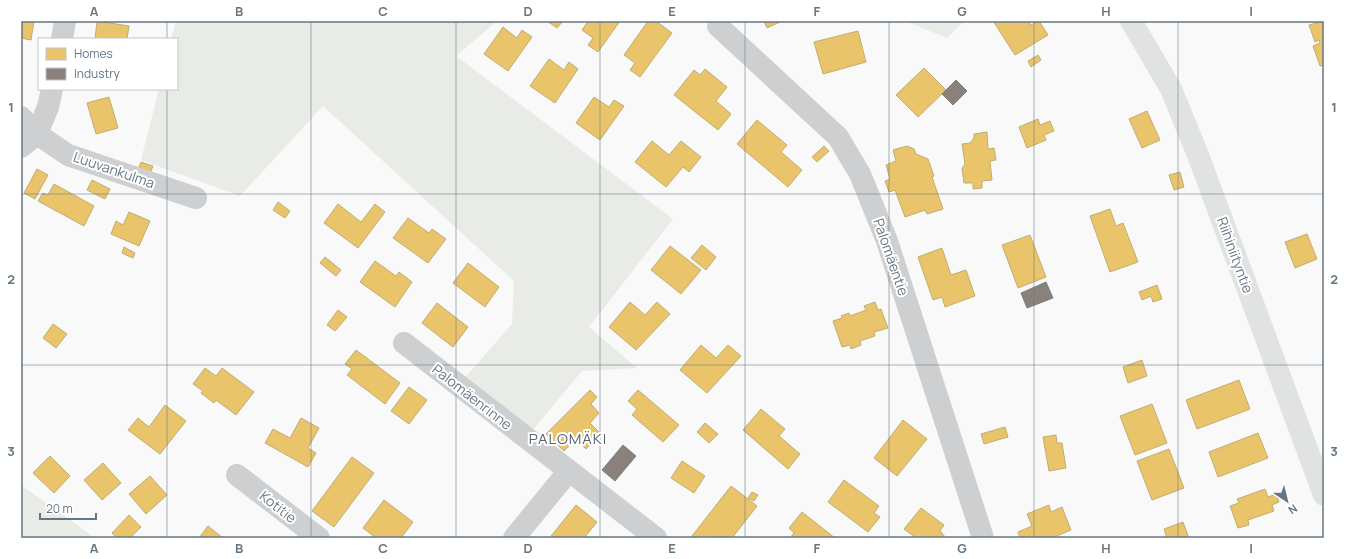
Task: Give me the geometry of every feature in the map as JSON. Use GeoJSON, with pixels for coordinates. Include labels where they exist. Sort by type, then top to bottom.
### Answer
{"type":"FeatureCollection","features":[{"type":"Feature","properties":{"kind":"main road","name":"Riihiniityntie"},"geometry":{"type":"LineString","coordinates":[[1131,21],[1171,89],[1198,155],[1324,496]]}},
{"type":"Feature","properties":{"kind":"street"},"geometry":{"type":"LineString","coordinates":[[62,38],[65,21]]}},
{"type":"Feature","properties":{"kind":"street","name":"Palomäentie"},"geometry":{"type":"LineString","coordinates":[[718,26],[838,137],[860,174],[887,241],[983,538]]}},
{"type":"Feature","properties":{"kind":"street"},"geometry":{"type":"LineString","coordinates":[[29,140],[48,107],[52,90]]}},
{"type":"Feature","properties":{"kind":"street","name":"Luuvankulma"},"geometry":{"type":"LineString","coordinates":[[21,117],[29,140],[68,155],[196,198]]}},
{"type":"Feature","properties":{"kind":"street","name":"Palomäenrinne"},"geometry":{"type":"LineString","coordinates":[[404,343],[568,472],[656,538]]}},
{"type":"Feature","properties":{"kind":"street"},"geometry":{"type":"LineString","coordinates":[[514,538],[568,472]]}},
{"type":"Feature","properties":{"kind":"street","name":"Kotitie"},"geometry":{"type":"LineString","coordinates":[[237,475],[319,538]]}},
{"type":"Feature","properties":{"kind":"shaded area"},"geometry":{"type":"Polygon","coordinates":[[[176,21],[497,21],[456,56],[673,219],[589,327],[637,368],[582,371],[532,431],[462,381],[512,324],[514,281],[323,106],[240,196],[141,160],[159,90],[178,90],[178,38],[171,38],[176,21]]]}},
{"type":"Feature","properties":{"kind":"shaded area"},"geometry":{"type":"Polygon","coordinates":[[[905,21],[964,21],[947,38],[905,21]]]}},
{"type":"Feature","properties":{"kind":"shaded area"},"geometry":{"type":"Polygon","coordinates":[[[21,485],[95,538],[21,538],[21,485]]]}},
{"type":"Feature","properties":{"kind":"building: Homes"},"geometry":{"type":"Polygon","coordinates":[[[21,21],[34,21],[31,40],[21,38],[21,21]]]}},
{"type":"Feature","properties":{"kind":"building: Homes"},"geometry":{"type":"Polygon","coordinates":[[[97,21],[129,26],[127,38],[95,38],[97,21]]]}},
{"type":"Feature","properties":{"kind":"building: Homes"},"geometry":{"type":"Polygon","coordinates":[[[547,21],[563,21],[557,28],[547,21]]]}},
{"type":"Feature","properties":{"kind":"building: Homes"},"geometry":{"type":"Polygon","coordinates":[[[588,21],[620,21],[598,52],[588,45],[593,38],[582,30],[588,21]]]}},
{"type":"Feature","properties":{"kind":"building: Homes"},"geometry":{"type":"Polygon","coordinates":[[[648,21],[656,21],[672,33],[640,77],[630,70],[635,63],[624,55],[648,21]]]}},
{"type":"Feature","properties":{"kind":"building: Homes"},"geometry":{"type":"Polygon","coordinates":[[[764,21],[782,21],[767,28],[764,21]]]}},
{"type":"Feature","properties":{"kind":"building: Homes"},"geometry":{"type":"Polygon","coordinates":[[[993,21],[1028,21],[1031,25],[1039,21],[1048,35],[1015,55],[993,21]]]}},
{"type":"Feature","properties":{"kind":"building: Homes"},"geometry":{"type":"Polygon","coordinates":[[[1324,21],[1324,65],[1320,66],[1313,46],[1320,43],[1319,40],[1315,42],[1309,25],[1324,21]]]}},
{"type":"Feature","properties":{"kind":"building: Homes"},"geometry":{"type":"Polygon","coordinates":[[[503,27],[517,38],[522,30],[532,37],[508,71],[484,54],[503,27]]]}},
{"type":"Feature","properties":{"kind":"building: Homes"},"geometry":{"type":"Polygon","coordinates":[[[858,31],[866,62],[823,74],[814,42],[858,31]]]}},
{"type":"Feature","properties":{"kind":"building: Homes"},"geometry":{"type":"Polygon","coordinates":[[[1038,55],[1041,60],[1031,67],[1028,61],[1038,55]]]}},
{"type":"Feature","properties":{"kind":"building: Homes"},"geometry":{"type":"Polygon","coordinates":[[[549,59],[564,70],[569,62],[578,69],[555,103],[530,86],[549,59]]]}},
{"type":"Feature","properties":{"kind":"building: Homes"},"geometry":{"type":"Polygon","coordinates":[[[924,68],[946,90],[918,117],[896,95],[924,68]]]}},
{"type":"Feature","properties":{"kind":"building: Homes"},"geometry":{"type":"Polygon","coordinates":[[[705,69],[727,87],[716,101],[731,114],[718,130],[674,95],[694,70],[700,75],[705,69]]]}},
{"type":"Feature","properties":{"kind":"building: Homes"},"geometry":{"type":"Polygon","coordinates":[[[109,97],[118,128],[96,134],[87,103],[109,97]]]}},
{"type":"Feature","properties":{"kind":"building: Homes"},"geometry":{"type":"Polygon","coordinates":[[[594,97],[609,107],[614,100],[624,106],[600,140],[576,123],[594,97]]]}},
{"type":"Feature","properties":{"kind":"building: Homes"},"geometry":{"type":"Polygon","coordinates":[[[1147,111],[1160,140],[1142,148],[1129,119],[1147,111]]]}},
{"type":"Feature","properties":{"kind":"building: Homes"},"geometry":{"type":"Polygon","coordinates":[[[1038,119],[1040,125],[1050,121],[1054,131],[1044,135],[1046,140],[1027,148],[1019,127],[1038,119]]]}},
{"type":"Feature","properties":{"kind":"building: Homes"},"geometry":{"type":"Polygon","coordinates":[[[757,120],[787,145],[781,152],[802,170],[788,187],[737,144],[757,120]]]}},
{"type":"Feature","properties":{"kind":"building: Homes"},"geometry":{"type":"Polygon","coordinates":[[[987,132],[988,149],[994,148],[996,160],[990,161],[992,180],[982,181],[982,188],[973,189],[973,183],[964,183],[962,168],[965,164],[962,144],[970,143],[974,138],[974,134],[987,132]]]}},
{"type":"Feature","properties":{"kind":"building: Homes"},"geometry":{"type":"Polygon","coordinates":[[[652,141],[669,155],[681,141],[701,157],[689,172],[683,167],[666,187],[635,162],[652,141]]]}},
{"type":"Feature","properties":{"kind":"building: Homes"},"geometry":{"type":"Polygon","coordinates":[[[824,146],[829,151],[817,162],[812,157],[824,146]]]}},
{"type":"Feature","properties":{"kind":"building: Homes"},"geometry":{"type":"Polygon","coordinates":[[[907,146],[914,149],[916,154],[928,159],[934,176],[932,177],[943,209],[927,214],[925,210],[905,217],[895,190],[889,192],[885,181],[890,179],[886,165],[896,161],[893,150],[907,146]]]}},
{"type":"Feature","properties":{"kind":"building: Homes"},"geometry":{"type":"Polygon","coordinates":[[[141,162],[153,166],[150,174],[138,170],[141,162]]]}},
{"type":"Feature","properties":{"kind":"building: Homes"},"geometry":{"type":"Polygon","coordinates":[[[37,169],[48,175],[35,199],[24,193],[37,169]]]}},
{"type":"Feature","properties":{"kind":"building: Homes"},"geometry":{"type":"Polygon","coordinates":[[[1180,172],[1184,187],[1174,190],[1169,175],[1180,172]]]}},
{"type":"Feature","properties":{"kind":"building: Homes"},"geometry":{"type":"Polygon","coordinates":[[[92,180],[110,189],[105,199],[87,190],[92,180]]]}},
{"type":"Feature","properties":{"kind":"building: Homes"},"geometry":{"type":"Polygon","coordinates":[[[54,184],[94,206],[84,226],[38,201],[43,193],[48,195],[54,184]]]}},
{"type":"Feature","properties":{"kind":"building: Homes"},"geometry":{"type":"Polygon","coordinates":[[[278,202],[290,211],[285,218],[273,210],[278,202]]]}},
{"type":"Feature","properties":{"kind":"building: Homes"},"geometry":{"type":"Polygon","coordinates":[[[338,204],[361,222],[375,204],[385,212],[358,248],[324,223],[338,204]]]}},
{"type":"Feature","properties":{"kind":"building: Homes"},"geometry":{"type":"Polygon","coordinates":[[[1110,209],[1116,226],[1123,223],[1138,262],[1110,272],[1090,216],[1110,209]]]}},
{"type":"Feature","properties":{"kind":"building: Homes"},"geometry":{"type":"Polygon","coordinates":[[[129,212],[150,221],[139,246],[111,234],[116,221],[123,225],[129,212]]]}},
{"type":"Feature","properties":{"kind":"building: Homes"},"geometry":{"type":"Polygon","coordinates":[[[408,218],[429,233],[432,229],[446,239],[428,263],[393,238],[408,218]]]}},
{"type":"Feature","properties":{"kind":"building: Homes"},"geometry":{"type":"Polygon","coordinates":[[[1307,234],[1317,259],[1295,268],[1285,242],[1307,234]]]}},
{"type":"Feature","properties":{"kind":"building: Homes"},"geometry":{"type":"Polygon","coordinates":[[[1030,235],[1046,277],[1018,288],[1002,245],[1030,235]]]}},
{"type":"Feature","properties":{"kind":"building: Homes"},"geometry":{"type":"Polygon","coordinates":[[[702,245],[716,257],[706,270],[691,258],[702,245]]]}},
{"type":"Feature","properties":{"kind":"building: Homes"},"geometry":{"type":"Polygon","coordinates":[[[670,246],[701,270],[681,294],[651,270],[670,246]]]}},
{"type":"Feature","properties":{"kind":"building: Homes"},"geometry":{"type":"Polygon","coordinates":[[[124,247],[135,253],[133,258],[122,253],[124,247]]]}},
{"type":"Feature","properties":{"kind":"building: Homes"},"geometry":{"type":"Polygon","coordinates":[[[942,248],[951,275],[966,270],[975,296],[945,307],[942,297],[933,300],[918,257],[942,248]]]}},
{"type":"Feature","properties":{"kind":"building: Homes"},"geometry":{"type":"Polygon","coordinates":[[[325,257],[341,270],[336,276],[320,263],[325,257]]]}},
{"type":"Feature","properties":{"kind":"building: Homes"},"geometry":{"type":"Polygon","coordinates":[[[375,261],[396,276],[399,272],[412,282],[395,307],[360,282],[375,261]]]}},
{"type":"Feature","properties":{"kind":"building: Homes"},"geometry":{"type":"Polygon","coordinates":[[[468,263],[499,287],[485,307],[453,283],[468,263]]]}},
{"type":"Feature","properties":{"kind":"building: Homes"},"geometry":{"type":"Polygon","coordinates":[[[1157,285],[1162,299],[1153,302],[1151,296],[1142,300],[1139,292],[1157,285]]]}},
{"type":"Feature","properties":{"kind":"building: Homes"},"geometry":{"type":"Polygon","coordinates":[[[630,302],[645,315],[657,302],[670,314],[636,350],[609,327],[630,302]]]}},
{"type":"Feature","properties":{"kind":"building: Homes"},"geometry":{"type":"Polygon","coordinates":[[[875,302],[878,310],[881,309],[888,328],[874,332],[875,336],[860,341],[861,345],[851,349],[850,345],[842,347],[833,321],[842,318],[841,316],[849,313],[850,316],[866,310],[864,306],[875,302]]]}},
{"type":"Feature","properties":{"kind":"building: Homes"},"geometry":{"type":"Polygon","coordinates":[[[437,303],[468,327],[453,347],[422,323],[437,303]]]}},
{"type":"Feature","properties":{"kind":"building: Homes"},"geometry":{"type":"Polygon","coordinates":[[[338,310],[347,317],[335,331],[327,325],[338,310]]]}},
{"type":"Feature","properties":{"kind":"building: Homes"},"geometry":{"type":"Polygon","coordinates":[[[53,324],[67,334],[56,348],[43,338],[53,324]]]}},
{"type":"Feature","properties":{"kind":"building: Homes"},"geometry":{"type":"Polygon","coordinates":[[[701,345],[716,358],[728,345],[741,356],[707,393],[680,370],[701,345]]]}},
{"type":"Feature","properties":{"kind":"building: Homes"},"geometry":{"type":"Polygon","coordinates":[[[356,350],[400,383],[385,404],[347,375],[352,369],[345,364],[356,350]]]}},
{"type":"Feature","properties":{"kind":"building: Homes"},"geometry":{"type":"Polygon","coordinates":[[[1142,360],[1147,376],[1128,383],[1123,367],[1142,360]]]}},
{"type":"Feature","properties":{"kind":"building: Homes"},"geometry":{"type":"Polygon","coordinates":[[[205,368],[216,376],[222,368],[254,392],[236,415],[216,400],[214,403],[201,393],[203,391],[193,384],[205,368]]]}},
{"type":"Feature","properties":{"kind":"building: Homes"},"geometry":{"type":"Polygon","coordinates":[[[1239,380],[1250,409],[1197,429],[1186,400],[1239,380]]]}},
{"type":"Feature","properties":{"kind":"building: Homes"},"geometry":{"type":"Polygon","coordinates":[[[409,387],[427,400],[409,424],[391,411],[409,387]]]}},
{"type":"Feature","properties":{"kind":"building: Homes"},"geometry":{"type":"Polygon","coordinates":[[[590,390],[597,397],[591,404],[599,413],[590,423],[601,434],[586,449],[576,439],[564,451],[546,434],[590,390]]]}},
{"type":"Feature","properties":{"kind":"building: Homes"},"geometry":{"type":"Polygon","coordinates":[[[638,390],[679,425],[663,442],[632,415],[637,409],[628,401],[638,390]]]}},
{"type":"Feature","properties":{"kind":"building: Homes"},"geometry":{"type":"Polygon","coordinates":[[[1152,404],[1167,443],[1135,455],[1120,416],[1152,404]]]}},
{"type":"Feature","properties":{"kind":"building: Homes"},"geometry":{"type":"Polygon","coordinates":[[[165,405],[186,421],[160,454],[128,430],[138,418],[149,427],[165,405]]]}},
{"type":"Feature","properties":{"kind":"building: Homes"},"geometry":{"type":"Polygon","coordinates":[[[761,409],[785,429],[779,436],[800,454],[788,469],[743,430],[761,409]]]}},
{"type":"Feature","properties":{"kind":"building: Homes"},"geometry":{"type":"Polygon","coordinates":[[[301,418],[319,428],[308,448],[316,453],[308,467],[265,443],[273,429],[290,438],[301,418]]]}},
{"type":"Feature","properties":{"kind":"building: Homes"},"geometry":{"type":"Polygon","coordinates":[[[903,420],[927,439],[897,476],[874,458],[903,420]]]}},
{"type":"Feature","properties":{"kind":"building: Homes"},"geometry":{"type":"Polygon","coordinates":[[[705,423],[718,434],[709,443],[697,432],[705,423]]]}},
{"type":"Feature","properties":{"kind":"building: Homes"},"geometry":{"type":"Polygon","coordinates":[[[1005,427],[1008,437],[984,444],[981,434],[1005,427]]]}},
{"type":"Feature","properties":{"kind":"building: Homes"},"geometry":{"type":"Polygon","coordinates":[[[1258,433],[1268,458],[1218,477],[1209,452],[1258,433]]]}},
{"type":"Feature","properties":{"kind":"building: Homes"},"geometry":{"type":"Polygon","coordinates":[[[1056,435],[1057,443],[1062,443],[1066,468],[1049,471],[1043,437],[1056,435]]]}},
{"type":"Feature","properties":{"kind":"building: Homes"},"geometry":{"type":"Polygon","coordinates":[[[1169,449],[1184,488],[1152,500],[1137,461],[1169,449]]]}},
{"type":"Feature","properties":{"kind":"building: Homes"},"geometry":{"type":"Polygon","coordinates":[[[50,456],[70,476],[54,493],[33,473],[50,456]]]}},
{"type":"Feature","properties":{"kind":"building: Homes"},"geometry":{"type":"Polygon","coordinates":[[[352,457],[374,473],[334,527],[312,511],[352,457]]]}},
{"type":"Feature","properties":{"kind":"building: Homes"},"geometry":{"type":"Polygon","coordinates":[[[682,461],[705,476],[694,493],[671,478],[682,461]]]}},
{"type":"Feature","properties":{"kind":"building: Homes"},"geometry":{"type":"Polygon","coordinates":[[[103,463],[121,483],[102,500],[84,480],[103,463]]]}},
{"type":"Feature","properties":{"kind":"building: Homes"},"geometry":{"type":"Polygon","coordinates":[[[150,476],[167,495],[146,514],[129,494],[150,476]]]}},
{"type":"Feature","properties":{"kind":"building: Homes"},"geometry":{"type":"Polygon","coordinates":[[[844,480],[879,506],[874,513],[880,517],[868,532],[828,502],[844,480]]]}},
{"type":"Feature","properties":{"kind":"building: Homes"},"geometry":{"type":"Polygon","coordinates":[[[731,486],[757,506],[732,538],[716,536],[715,538],[695,538],[692,536],[731,486]]]}},
{"type":"Feature","properties":{"kind":"building: Homes"},"geometry":{"type":"Polygon","coordinates":[[[1265,489],[1268,497],[1276,494],[1279,502],[1272,505],[1274,511],[1248,520],[1249,525],[1238,528],[1230,506],[1239,503],[1237,499],[1265,489]]]}},
{"type":"Feature","properties":{"kind":"building: Homes"},"geometry":{"type":"Polygon","coordinates":[[[752,492],[758,495],[754,501],[748,498],[752,492]]]}},
{"type":"Feature","properties":{"kind":"building: Homes"},"geometry":{"type":"Polygon","coordinates":[[[384,500],[413,522],[401,538],[376,538],[363,528],[384,500]]]}},
{"type":"Feature","properties":{"kind":"building: Homes"},"geometry":{"type":"Polygon","coordinates":[[[576,505],[597,522],[584,538],[554,538],[551,536],[576,505]]]}},
{"type":"Feature","properties":{"kind":"building: Homes"},"geometry":{"type":"Polygon","coordinates":[[[1049,505],[1051,512],[1062,507],[1071,530],[1052,538],[1048,538],[1048,536],[1042,538],[1020,538],[1018,532],[1032,526],[1027,514],[1049,505]]]}},
{"type":"Feature","properties":{"kind":"building: Homes"},"geometry":{"type":"Polygon","coordinates":[[[921,508],[944,525],[940,531],[946,538],[916,538],[904,529],[921,508]]]}},
{"type":"Feature","properties":{"kind":"building: Homes"},"geometry":{"type":"Polygon","coordinates":[[[802,512],[835,538],[790,538],[794,533],[789,528],[802,512]]]}},
{"type":"Feature","properties":{"kind":"building: Homes"},"geometry":{"type":"Polygon","coordinates":[[[129,515],[141,527],[130,538],[117,538],[112,533],[129,515]]]}},
{"type":"Feature","properties":{"kind":"building: Homes"},"geometry":{"type":"Polygon","coordinates":[[[1183,522],[1189,538],[1167,538],[1164,529],[1183,522]]]}},
{"type":"Feature","properties":{"kind":"building: Homes"},"geometry":{"type":"Polygon","coordinates":[[[208,526],[223,538],[199,538],[208,526]]]}},
{"type":"Feature","properties":{"kind":"building: Industry"},"geometry":{"type":"Polygon","coordinates":[[[956,80],[967,91],[953,105],[942,94],[956,80]]]}},
{"type":"Feature","properties":{"kind":"building: Industry"},"geometry":{"type":"Polygon","coordinates":[[[1046,282],[1053,298],[1027,308],[1021,293],[1046,282]]]}},
{"type":"Feature","properties":{"kind":"building: Industry"},"geometry":{"type":"Polygon","coordinates":[[[623,445],[636,456],[615,481],[602,470],[623,445]]]}},
{"type":"Feature","properties":{"kind":"district","name":"PALOMÄKI"},"geometry":{"type":"Point","coordinates":[568,439]}}]}
